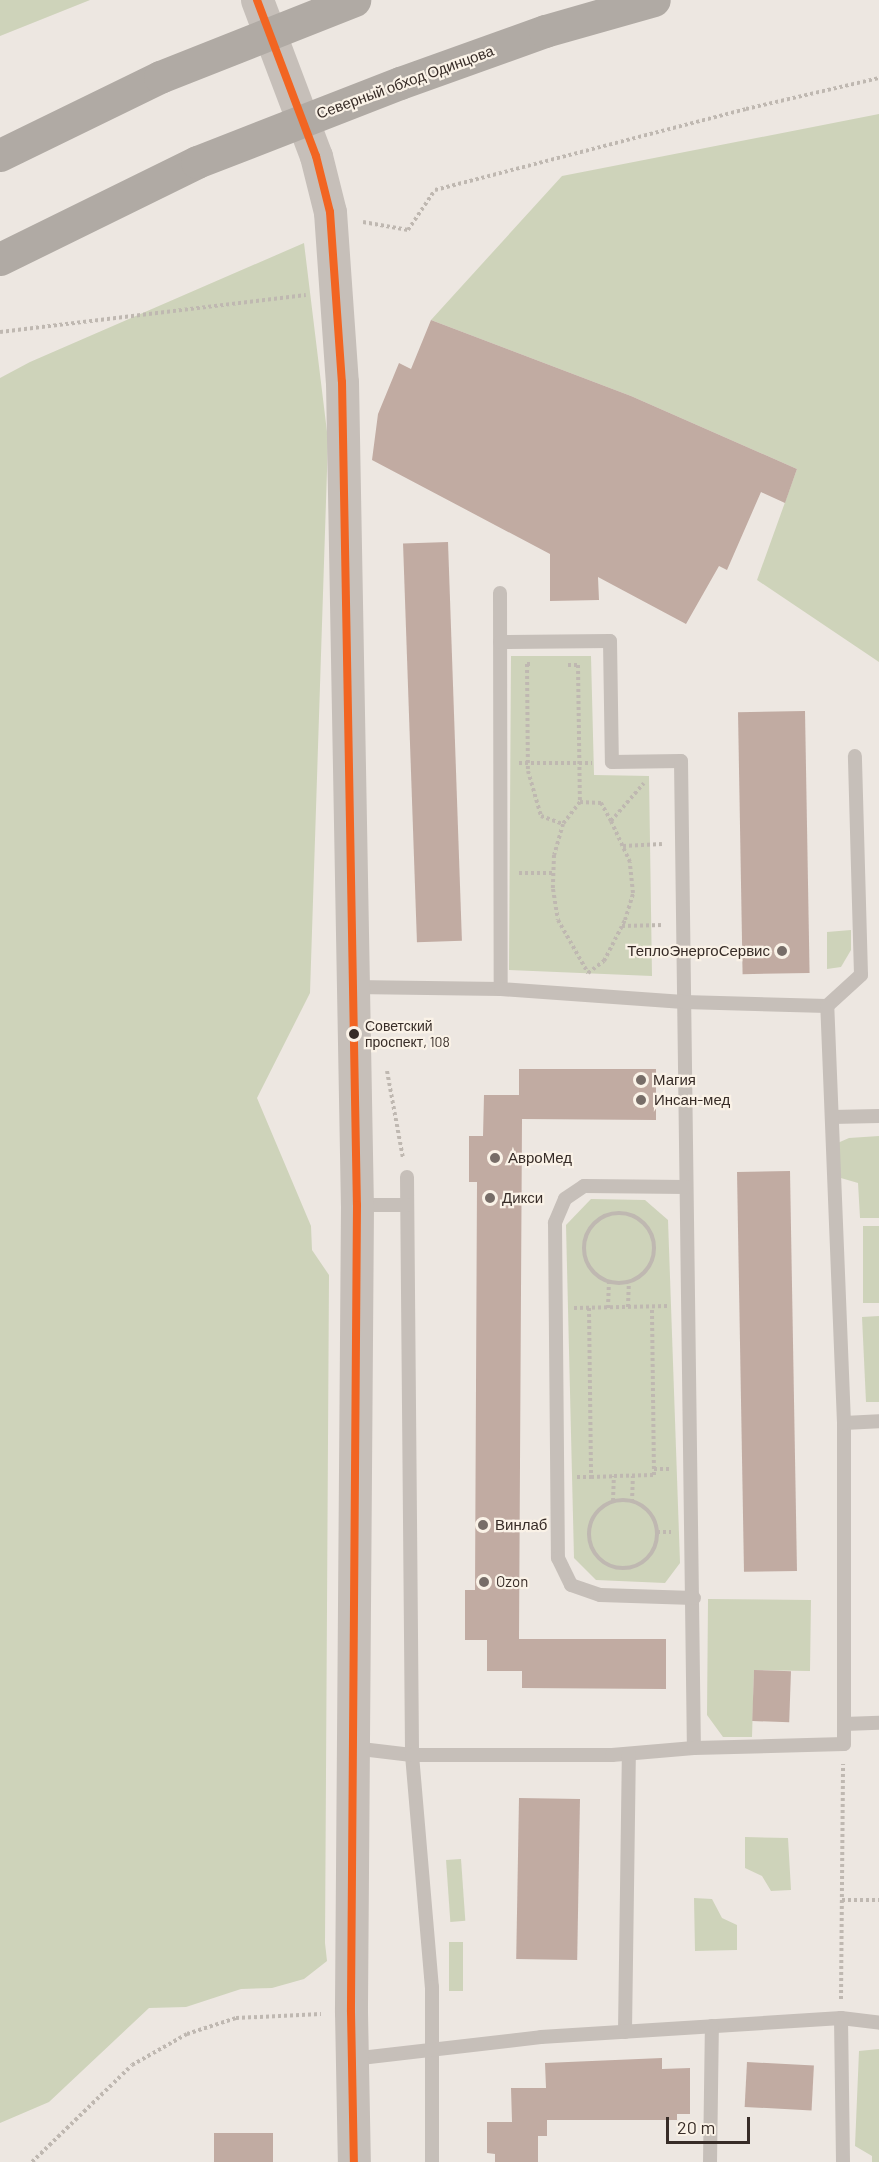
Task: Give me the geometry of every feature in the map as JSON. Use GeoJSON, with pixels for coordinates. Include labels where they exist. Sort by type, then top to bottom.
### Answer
{"type":"FeatureCollection","features":[{"type":"Feature","properties":{"kind":"highway"},"geometry":{"type":"LineString","coordinates":[[0,155],[159,77],[354,0]]}},
{"type":"Feature","properties":{"kind":"highway","name":"Северный обход Одинцова"},"geometry":{"type":"LineString","coordinates":[[0,259],[197,162],[400,82],[545,31],[654,0]]}},
{"type":"Feature","properties":{"kind":"street"},"geometry":{"type":"LineString","coordinates":[[257,0],[317,160],[330,212],[342,382],[357,1205],[351,2012],[354,2162]]}},
{"type":"Feature","properties":{"kind":"lane"},"geometry":{"type":"LineString","coordinates":[[500,592],[501,989]]}},
{"type":"Feature","properties":{"kind":"lane"},"geometry":{"type":"LineString","coordinates":[[500,642],[610,641],[612,762],[681,761],[694,1598],[694,1748]]}},
{"type":"Feature","properties":{"kind":"lane"},"geometry":{"type":"LineString","coordinates":[[354,987],[501,989],[684,1002],[827,1006],[861,975],[855,756]]}},
{"type":"Feature","properties":{"kind":"lane"},"geometry":{"type":"LineString","coordinates":[[353,1748],[412,1755],[629,1754],[694,1748],[844,1744],[844,1423],[827,1006]]}},
{"type":"Feature","properties":{"kind":"lane"},"geometry":{"type":"LineString","coordinates":[[832,1117],[879,1116]]}},
{"type":"Feature","properties":{"kind":"lane"},"geometry":{"type":"LineString","coordinates":[[407,1177],[412,1755],[432,1987],[434,2050],[432,2162]]}},
{"type":"Feature","properties":{"kind":"lane"},"geometry":{"type":"LineString","coordinates":[[686,1187],[584,1186],[565,1199],[555,1223],[558,1558],[571,1585],[600,1595],[694,1598]]}},
{"type":"Feature","properties":{"kind":"lane"},"geometry":{"type":"LineString","coordinates":[[357,1205],[407,1205]]}},
{"type":"Feature","properties":{"kind":"lane"},"geometry":{"type":"LineString","coordinates":[[844,1423],[879,1421]]}},
{"type":"Feature","properties":{"kind":"lane"},"geometry":{"type":"LineString","coordinates":[[843,1724],[879,1723]]}},
{"type":"Feature","properties":{"kind":"lane"},"geometry":{"type":"LineString","coordinates":[[625,2032],[629,1754]]}},
{"type":"Feature","properties":{"kind":"lane"},"geometry":{"type":"LineString","coordinates":[[352,2059],[541,2037],[841,2018],[879,2023]]}},
{"type":"Feature","properties":{"kind":"lane"},"geometry":{"type":"LineString","coordinates":[[841,2018],[843,2162]]}},
{"type":"Feature","properties":{"kind":"lane"},"geometry":{"type":"LineString","coordinates":[[710,2162],[712,2026]]}},
{"type":"Feature","properties":{"kind":"path"},"geometry":{"type":"LineString","coordinates":[[363,222],[408,230],[435,190],[746,109],[879,78]]}},
{"type":"Feature","properties":{"kind":"path"},"geometry":{"type":"LineString","coordinates":[[0,332],[337,291]]}},
{"type":"Feature","properties":{"kind":"path"},"geometry":{"type":"LineString","coordinates":[[537,664],[527,664],[528,763],[541,816],[563,824]]}},
{"type":"Feature","properties":{"kind":"path"},"geometry":{"type":"LineString","coordinates":[[557,664],[578,665],[580,802],[563,824],[554,855],[553,889],[558,920],[588,973],[604,961],[622,926],[633,893],[630,862],[601,803],[580,802]]}},
{"type":"Feature","properties":{"kind":"path"},"geometry":{"type":"LineString","coordinates":[[500,763],[612,762]]}},
{"type":"Feature","properties":{"kind":"path"},"geometry":{"type":"LineString","coordinates":[[611,821],[663,762]]}},
{"type":"Feature","properties":{"kind":"path"},"geometry":{"type":"LineString","coordinates":[[623,846],[682,844]]}},
{"type":"Feature","properties":{"kind":"path"},"geometry":{"type":"LineString","coordinates":[[500,873],[554,873]]}},
{"type":"Feature","properties":{"kind":"path"},"geometry":{"type":"LineString","coordinates":[[622,926],[683,924]]}},
{"type":"Feature","properties":{"kind":"path"},"geometry":{"type":"LineString","coordinates":[[611,1214],[631,1215],[649,1228],[654,1242],[654,1258],[648,1269],[636,1280],[617,1284],[609,1282],[601,1279],[590,1269],[584,1252],[587,1232],[597,1221],[611,1214]]}},
{"type":"Feature","properties":{"kind":"path"},"geometry":{"type":"LineString","coordinates":[[628,1281],[628,1307]]}},
{"type":"Feature","properties":{"kind":"path"},"geometry":{"type":"LineString","coordinates":[[608,1308],[609,1282]]}},
{"type":"Feature","properties":{"kind":"path"},"geometry":{"type":"LineString","coordinates":[[556,1308],[688,1306]]}},
{"type":"Feature","properties":{"kind":"path"},"geometry":{"type":"LineString","coordinates":[[589,1308],[591,1477],[654,1475],[652,1307]]}},
{"type":"Feature","properties":{"kind":"path"},"geometry":{"type":"LineString","coordinates":[[613,1502],[614,1476]]}},
{"type":"Feature","properties":{"kind":"path"},"geometry":{"type":"LineString","coordinates":[[632,1502],[633,1476]]}},
{"type":"Feature","properties":{"kind":"path"},"geometry":{"type":"LineString","coordinates":[[613,1502],[632,1502],[646,1509],[656,1523],[657,1537],[651,1554],[642,1563],[627,1568],[612,1566],[599,1559],[590,1544],[589,1532],[593,1518],[601,1508],[613,1502]]}},
{"type":"Feature","properties":{"kind":"path"},"geometry":{"type":"LineString","coordinates":[[841,2018],[844,1744]]}},
{"type":"Feature","properties":{"kind":"path"},"geometry":{"type":"LineString","coordinates":[[842,1900],[879,1900]]}},
{"type":"Feature","properties":{"kind":"path"},"geometry":{"type":"LineString","coordinates":[[32,2162],[132,2066],[187,2034],[236,2019],[351,2012]]}},
{"type":"Feature","properties":{"kind":"green space"},"geometry":{"type":"Polygon","coordinates":[[[0,0],[90,0],[0,36],[0,0]]]}},
{"type":"Feature","properties":{"kind":"green space"},"geometry":{"type":"Polygon","coordinates":[[[879,114],[879,662],[757,580],[797,469],[631,396],[431,320],[562,176],[879,114]]]}},
{"type":"Feature","properties":{"kind":"green space"},"geometry":{"type":"Polygon","coordinates":[[[304,243],[328,440],[310,993],[257,1098],[311,1226],[312,1250],[329,1275],[325,1943],[327,1961],[304,1979],[272,1988],[241,1989],[186,2007],[149,2008],[49,2102],[0,2123],[0,378],[30,362],[304,243]]]}},
{"type":"Feature","properties":{"kind":"green space"},"geometry":{"type":"Polygon","coordinates":[[[511,656],[591,656],[594,775],[649,776],[652,976],[509,970],[511,656]]]}},
{"type":"Feature","properties":{"kind":"green space"},"geometry":{"type":"Polygon","coordinates":[[[851,930],[851,950],[841,967],[827,969],[827,932],[851,930]]]}},
{"type":"Feature","properties":{"kind":"green space"},"geometry":{"type":"Polygon","coordinates":[[[879,1136],[879,1218],[860,1218],[858,1183],[834,1176],[833,1145],[849,1138],[879,1136]]]}},
{"type":"Feature","properties":{"kind":"green space"},"geometry":{"type":"Polygon","coordinates":[[[591,1199],[645,1200],[668,1220],[680,1563],[665,1583],[596,1580],[574,1558],[566,1225],[591,1199]]]}},
{"type":"Feature","properties":{"kind":"green space"},"geometry":{"type":"Polygon","coordinates":[[[863,1226],[879,1226],[879,1303],[863,1303],[863,1226]]]}},
{"type":"Feature","properties":{"kind":"green space"},"geometry":{"type":"Polygon","coordinates":[[[879,1316],[879,1402],[866,1402],[862,1317],[879,1316]]]}},
{"type":"Feature","properties":{"kind":"green space"},"geometry":{"type":"Polygon","coordinates":[[[708,1599],[811,1600],[810,1671],[754,1670],[752,1737],[723,1737],[707,1715],[708,1599]]]}},
{"type":"Feature","properties":{"kind":"green space"},"geometry":{"type":"Polygon","coordinates":[[[745,1837],[788,1838],[791,1890],[771,1891],[762,1876],[745,1868],[745,1837]]]}},
{"type":"Feature","properties":{"kind":"green space"},"geometry":{"type":"Polygon","coordinates":[[[461,1859],[465,1921],[450,1922],[446,1860],[461,1859]]]}},
{"type":"Feature","properties":{"kind":"green space"},"geometry":{"type":"Polygon","coordinates":[[[694,1898],[712,1899],[722,1918],[737,1925],[737,1950],[695,1951],[694,1898]]]}},
{"type":"Feature","properties":{"kind":"green space"},"geometry":{"type":"Polygon","coordinates":[[[449,1942],[463,1942],[463,1991],[449,1991],[449,1942]]]}},
{"type":"Feature","properties":{"kind":"green space"},"geometry":{"type":"Polygon","coordinates":[[[879,2049],[879,2162],[872,2162],[872,2156],[855,2146],[859,2051],[879,2049]]]}},
{"type":"Feature","properties":{"kind":"building"},"geometry":{"type":"Polygon","coordinates":[[[431,320],[631,396],[797,469],[785,503],[761,492],[727,570],[719,566],[686,624],[598,577],[599,600],[550,601],[550,554],[372,460],[378,414],[399,363],[411,369],[431,320]]]}},
{"type":"Feature","properties":{"kind":"building"},"geometry":{"type":"Polygon","coordinates":[[[448,542],[462,941],[417,942],[403,544],[448,542]]]}},
{"type":"Feature","properties":{"kind":"building"},"geometry":{"type":"Polygon","coordinates":[[[805,711],[810,973],[743,974],[738,712],[805,711]]]}},
{"type":"Feature","properties":{"kind":"building"},"geometry":{"type":"Polygon","coordinates":[[[519,1069],[656,1069],[656,1120],[522,1119],[519,1639],[666,1639],[666,1689],[522,1688],[522,1671],[487,1671],[487,1640],[465,1640],[465,1590],[475,1590],[477,1182],[469,1182],[469,1136],[483,1136],[484,1095],[519,1095],[519,1069]]]}},
{"type":"Feature","properties":{"kind":"building"},"geometry":{"type":"Polygon","coordinates":[[[790,1171],[797,1571],[744,1572],[737,1172],[790,1171]]]}},
{"type":"Feature","properties":{"kind":"building"},"geometry":{"type":"Polygon","coordinates":[[[754,1670],[791,1671],[789,1722],[752,1721],[754,1670]]]}},
{"type":"Feature","properties":{"kind":"building"},"geometry":{"type":"Polygon","coordinates":[[[519,1798],[580,1799],[577,1960],[516,1959],[519,1798]]]}},
{"type":"Feature","properties":{"kind":"building"},"geometry":{"type":"Polygon","coordinates":[[[662,2058],[662,2069],[690,2068],[690,2114],[677,2114],[677,2120],[547,2120],[547,2136],[538,2136],[538,2162],[495,2162],[495,2154],[487,2153],[487,2122],[512,2122],[511,2088],[546,2088],[545,2063],[662,2058]]]}},
{"type":"Feature","properties":{"kind":"building"},"geometry":{"type":"Polygon","coordinates":[[[747,2062],[814,2066],[812,2110],[745,2107],[747,2062]]]}},
{"type":"Feature","properties":{"kind":"building"},"geometry":{"type":"Polygon","coordinates":[[[214,2133],[273,2133],[273,2162],[214,2162],[214,2133]]]}},
{"type":"Feature","properties":{"kind":"transit line"},"geometry":{"type":"LineString","coordinates":[[257,0],[316,156],[330,212],[342,382],[357,1205],[351,2012],[354,2162]]}},
{"type":"Feature","properties":{"kind":"place","name":"ТеплоЭнергоСервис"},"geometry":{"type":"Point","coordinates":[782,951]}},
{"type":"Feature","properties":{"kind":"place","name":"Советский проспект, 108"},"geometry":{"type":"Point","coordinates":[354,1034]}},
{"type":"Feature","properties":{"kind":"place","name":"Магия"},"geometry":{"type":"Point","coordinates":[641,1080]}},
{"type":"Feature","properties":{"kind":"place","name":"Инсан-мед"},"geometry":{"type":"Point","coordinates":[641,1100]}},
{"type":"Feature","properties":{"kind":"place","name":"АвроМед"},"geometry":{"type":"Point","coordinates":[495,1158]}},
{"type":"Feature","properties":{"kind":"place","name":"Дикси"},"geometry":{"type":"Point","coordinates":[490,1198]}},
{"type":"Feature","properties":{"kind":"place","name":"Винлаб"},"geometry":{"type":"Point","coordinates":[483,1525]}},
{"type":"Feature","properties":{"kind":"place","name":"Ozon"},"geometry":{"type":"Point","coordinates":[484,1582]}}]}
